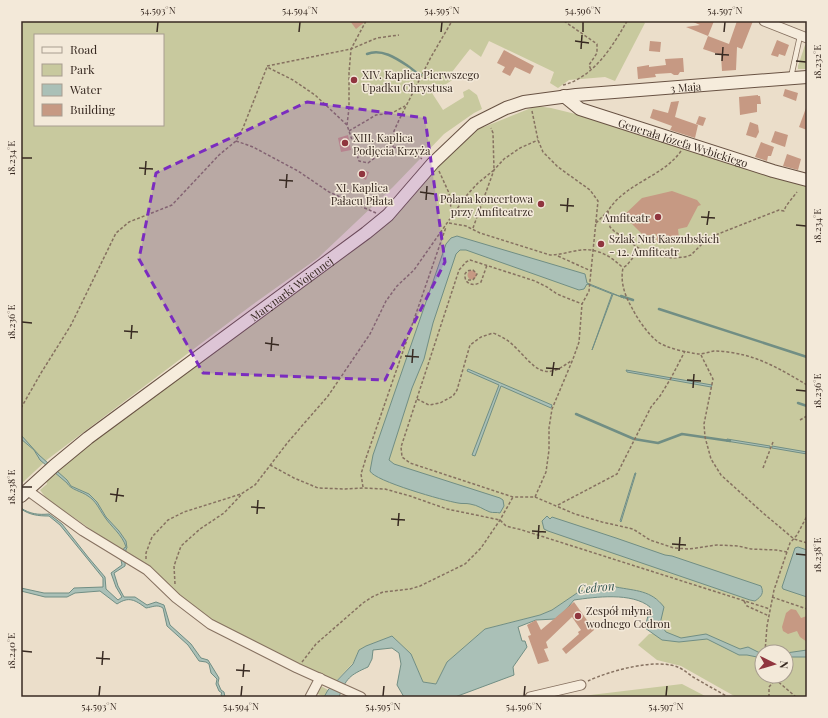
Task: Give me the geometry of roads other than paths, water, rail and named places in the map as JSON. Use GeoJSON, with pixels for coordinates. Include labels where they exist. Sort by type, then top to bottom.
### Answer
{"type":"FeatureCollection","features":[{"type":"Feature","properties":{"kind":"main road","name":"3 Maja"},"geometry":{"type":"LineString","coordinates":[[563,91],[806,78]]}},
{"type":"Feature","properties":{"kind":"main road","name":"Marynarki Wojennej"},"geometry":{"type":"LineString","coordinates":[[24,491],[88,438],[388,216],[428,162],[474,124],[506,108],[563,91]]}},
{"type":"Feature","properties":{"kind":"main road","name":"Generała Józefa Wybickiego"},"geometry":{"type":"LineString","coordinates":[[563,91],[580,110],[773,171],[807,180]]}},
{"type":"Feature","properties":{"kind":"street"},"geometry":{"type":"LineString","coordinates":[[764,21],[804,37]]}},
{"type":"Feature","properties":{"kind":"street"},"geometry":{"type":"LineString","coordinates":[[24,491],[83,531],[147,570],[176,598],[210,624],[297,668],[361,697]]}},
{"type":"Feature","properties":{"kind":"street"},"geometry":{"type":"LineString","coordinates":[[310,697],[320,678]]}},
{"type":"Feature","properties":{"kind":"street"},"geometry":{"type":"LineString","coordinates":[[530,697],[581,685]]}},
{"type":"Feature","properties":{"kind":"lane"},"geometry":{"type":"LineString","coordinates":[[790,78],[804,37]]}},
{"type":"Feature","properties":{"kind":"water"},"geometry":{"type":"Polygon","coordinates":[[[457,236],[585,274],[587,283],[624,298],[613,294],[592,350],[612,294],[587,284],[584,289],[579,290],[466,250],[460,250],[456,254],[433,323],[424,359],[412,388],[389,460],[394,464],[500,498],[503,500],[504,506],[500,513],[490,512],[478,506],[425,495],[384,480],[374,475],[370,471],[373,455],[446,244],[451,238],[457,236]]]}},
{"type":"Feature","properties":{"kind":"water"},"geometry":{"type":"Polygon","coordinates":[[[468,369],[552,405],[551,408],[501,386],[475,456],[472,455],[499,385],[467,371],[468,369]]]}},
{"type":"Feature","properties":{"kind":"water"},"geometry":{"type":"Polygon","coordinates":[[[626,370],[712,385],[711,387],[627,372],[626,370]]]}},
{"type":"Feature","properties":{"kind":"water"},"geometry":{"type":"Polygon","coordinates":[[[21,435],[39,455],[67,480],[71,486],[89,494],[97,502],[106,517],[126,541],[127,548],[125,566],[114,573],[118,586],[124,597],[135,597],[147,605],[156,602],[164,605],[170,625],[191,644],[201,658],[208,660],[219,678],[218,683],[221,690],[224,692],[225,697],[222,697],[222,693],[219,691],[216,684],[217,679],[211,673],[209,664],[199,661],[188,645],[167,626],[163,608],[155,606],[146,608],[132,600],[125,600],[117,604],[100,591],[75,593],[67,597],[45,597],[21,591],[21,588],[44,593],[69,593],[74,588],[103,587],[103,578],[60,525],[49,516],[31,514],[21,508],[34,514],[49,514],[62,524],[105,577],[106,589],[118,600],[122,597],[116,587],[111,573],[122,565],[121,560],[124,548],[126,547],[122,538],[93,500],[71,487],[40,460],[34,450],[21,439],[21,435]]]}},
{"type":"Feature","properties":{"kind":"water"},"geometry":{"type":"Polygon","coordinates":[[[727,439],[770,446],[770,448],[726,441],[727,439]]]}},
{"type":"Feature","properties":{"kind":"water"},"geometry":{"type":"Polygon","coordinates":[[[772,446],[807,452],[807,454],[772,448],[772,446]]]}},
{"type":"Feature","properties":{"kind":"water"},"geometry":{"type":"Polygon","coordinates":[[[636,473],[621,522],[620,521],[636,473]]]}},
{"type":"Feature","properties":{"kind":"water"},"geometry":{"type":"Polygon","coordinates":[[[547,516],[550,519],[552,517],[761,586],[762,594],[755,601],[750,600],[548,531],[544,529],[542,521],[547,516]]]}},
{"type":"Feature","properties":{"kind":"water"},"geometry":{"type":"Polygon","coordinates":[[[798,547],[807,550],[807,597],[783,589],[782,587],[795,548],[798,547]]]}},
{"type":"Feature","properties":{"kind":"water"},"geometry":{"type":"Polygon","coordinates":[[[616,587],[643,592],[654,597],[664,607],[660,624],[666,632],[681,638],[706,634],[740,649],[748,647],[754,650],[754,656],[739,655],[707,639],[679,642],[662,640],[645,628],[650,607],[642,602],[624,597],[592,598],[574,600],[565,611],[555,619],[536,620],[518,627],[522,641],[525,641],[527,647],[513,667],[514,675],[455,697],[404,697],[397,685],[401,664],[399,653],[392,648],[373,650],[372,659],[368,667],[349,678],[339,697],[324,697],[328,690],[353,664],[359,650],[366,646],[392,636],[411,654],[423,682],[436,684],[447,662],[485,629],[540,615],[552,610],[580,591],[616,587]]]}},
{"type":"Feature","properties":{"kind":"water"},"geometry":{"type":"Polygon","coordinates":[[[807,650],[807,657],[794,657],[794,652],[807,650]]]}},
{"type":"Feature","properties":{"kind":"waterway"},"geometry":{"type":"LineString","coordinates":[[367,54],[372,52],[383,53],[398,60],[421,75]]}},
{"type":"Feature","properties":{"kind":"waterway"},"geometry":{"type":"LineString","coordinates":[[424,75],[457,74]]}},
{"type":"Feature","properties":{"kind":"waterway"},"geometry":{"type":"LineString","coordinates":[[621,296],[633,300]]}},
{"type":"Feature","properties":{"kind":"waterway"},"geometry":{"type":"LineString","coordinates":[[659,309],[807,357]]}},
{"type":"Feature","properties":{"kind":"waterway"},"geometry":{"type":"LineString","coordinates":[[798,403],[807,406]]}},
{"type":"Feature","properties":{"kind":"waterway"},"geometry":{"type":"LineString","coordinates":[[576,414],[634,439],[658,443],[682,434],[730,441]]}},
{"type":"Feature","properties":{"kind":"place","name":"XIV. Kaplica Pierwszego Upadku Chrystusa"},"geometry":{"type":"Point","coordinates":[354,80]}},
{"type":"Feature","properties":{"kind":"place","name":"XIII. Kaplica Podjęcia Krzyża"},"geometry":{"type":"Point","coordinates":[345,143]}},
{"type":"Feature","properties":{"kind":"place","name":"XI. Kaplica Pałacu Piłata"},"geometry":{"type":"Point","coordinates":[362,174]}},
{"type":"Feature","properties":{"kind":"place","name":"Polana koncertowa przy Amfiteatrze"},"geometry":{"type":"Point","coordinates":[541,204]}},
{"type":"Feature","properties":{"kind":"place","name":"Amfiteatr"},"geometry":{"type":"Point","coordinates":[658,217]}},
{"type":"Feature","properties":{"kind":"place","name":"Szlak Nut Kaszubskich - 12. Amfiteatr"},"geometry":{"type":"Point","coordinates":[601,244]}},
{"type":"Feature","properties":{"kind":"place","name":"Zespół młyna wodnego Cedron"},"geometry":{"type":"Point","coordinates":[578,616]}},
{"type":"Feature","properties":{"kind":"water label","name":"Cedron"},"geometry":{"type":"Point","coordinates":[596,587]}}]}
